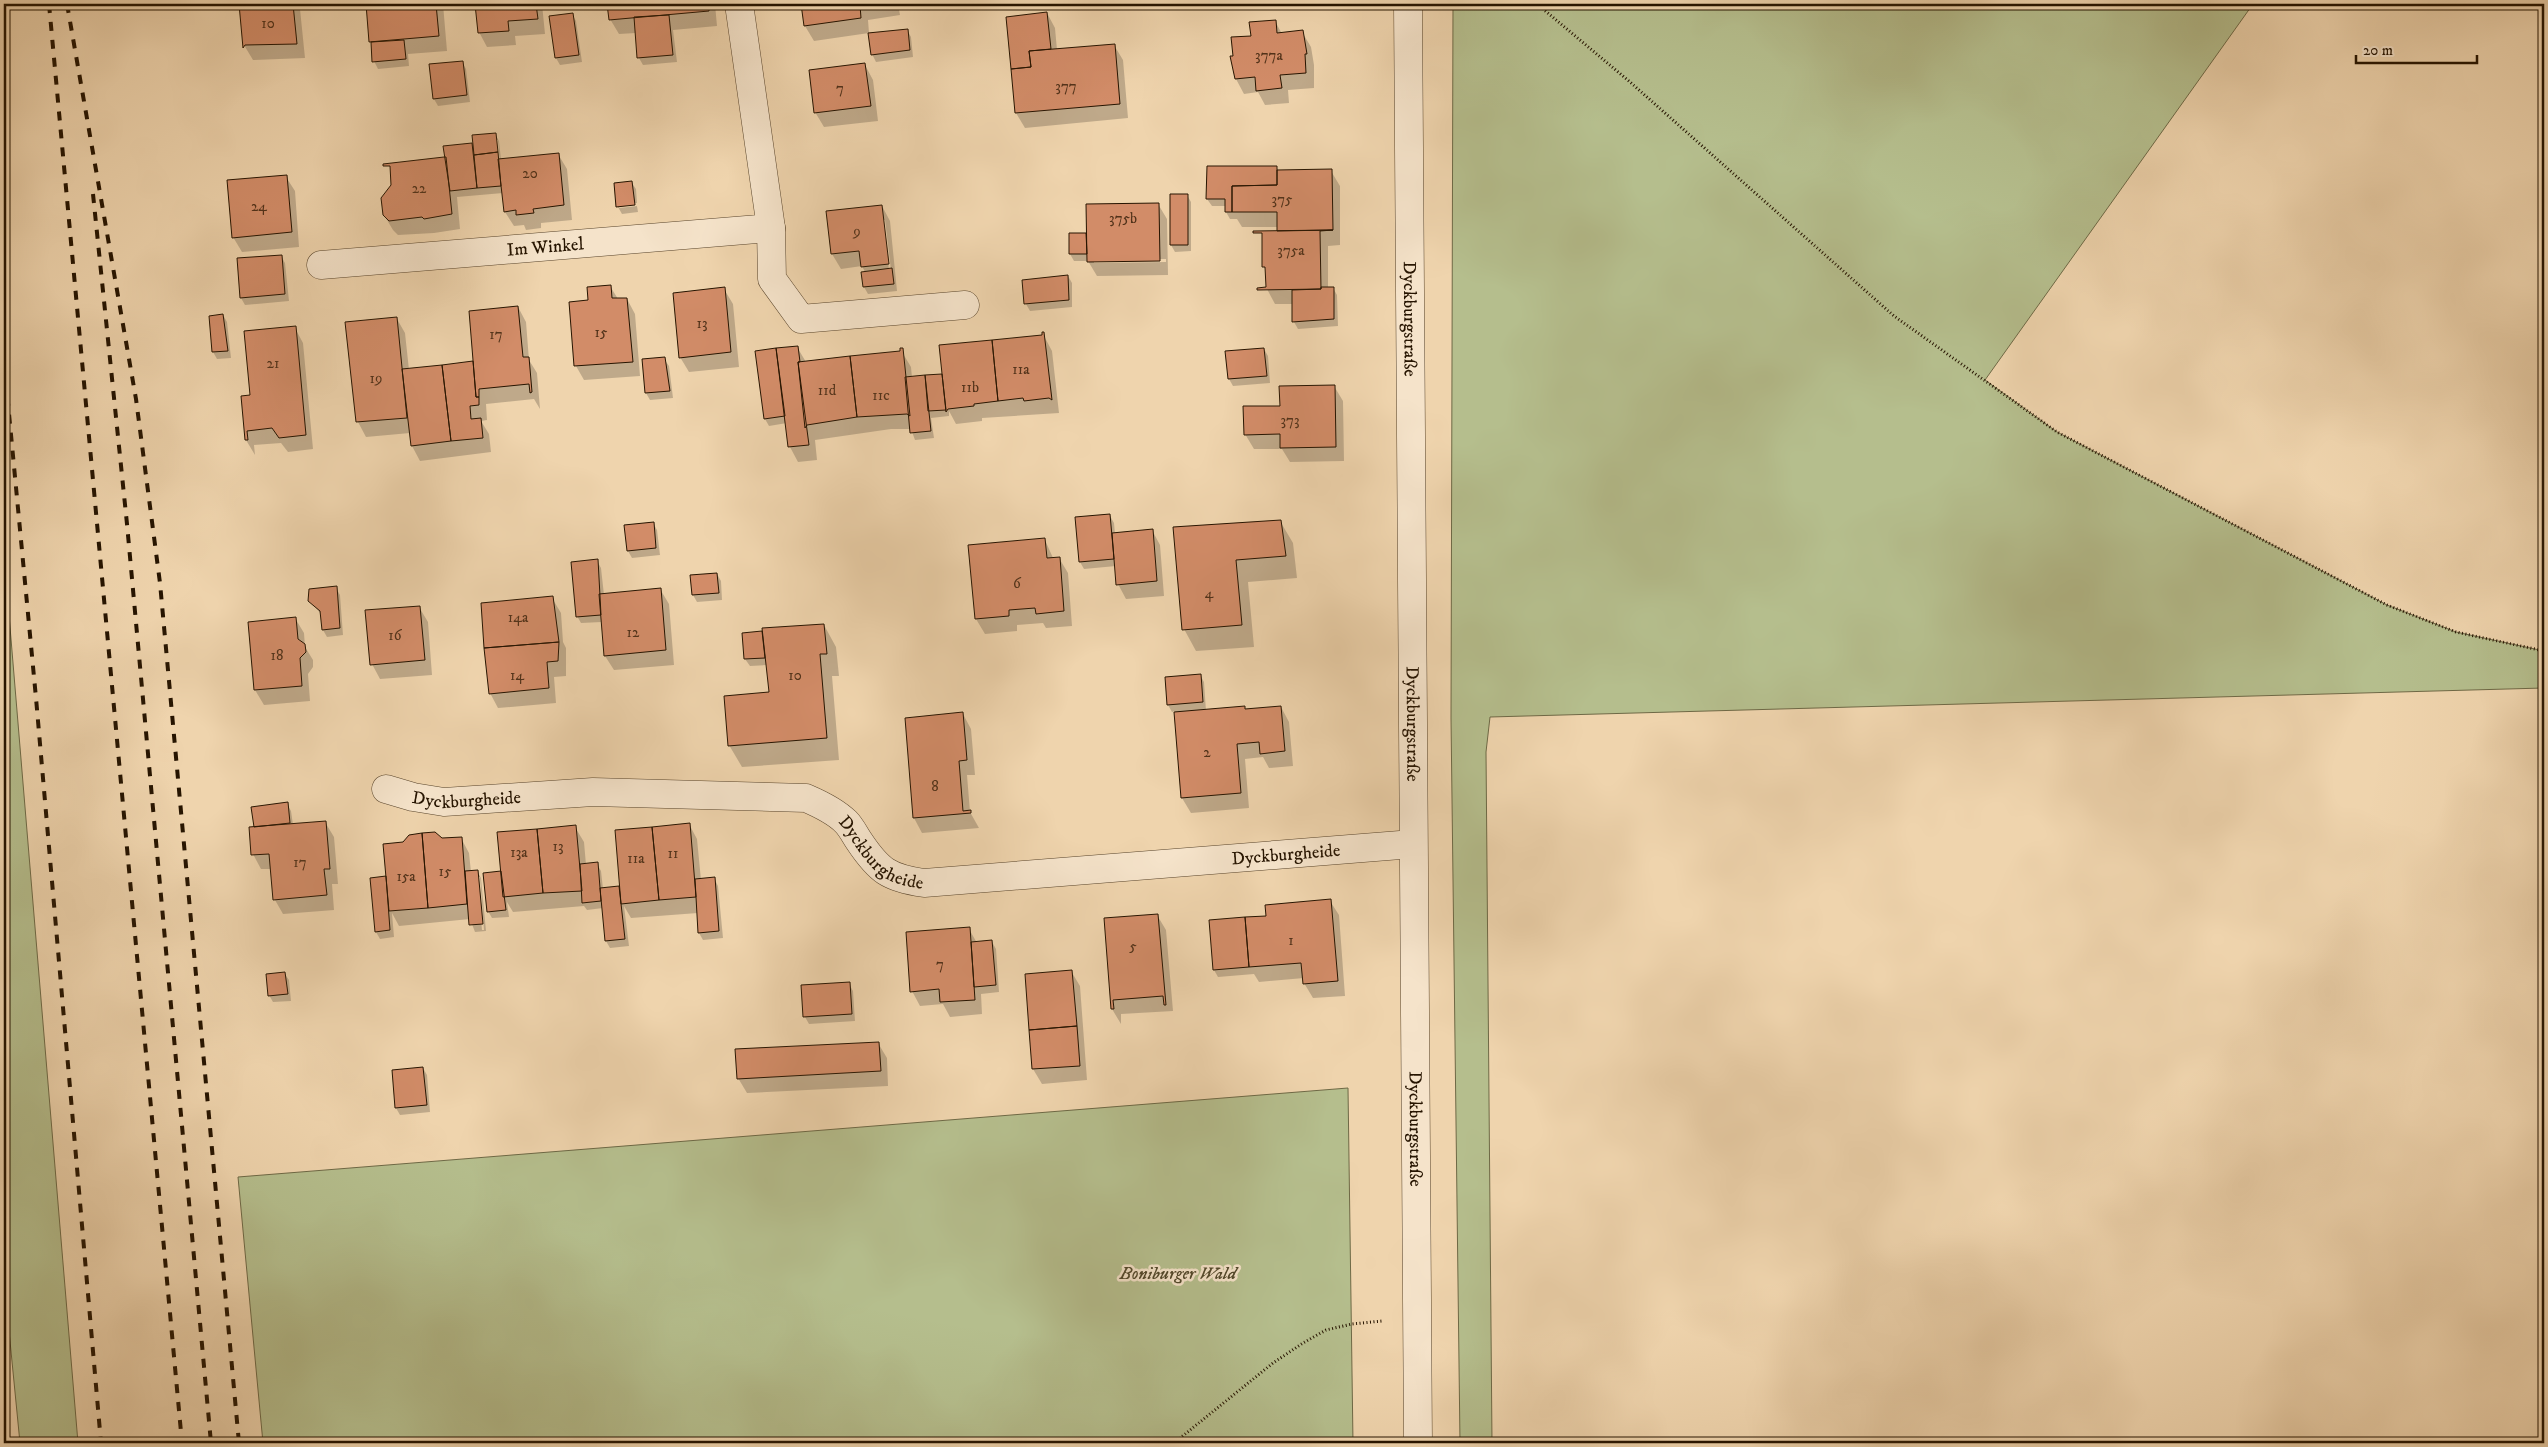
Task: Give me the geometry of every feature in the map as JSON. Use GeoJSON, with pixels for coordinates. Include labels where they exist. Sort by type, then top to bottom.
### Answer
{"type":"FeatureCollection","features":[{"type":"Feature","properties":{"kind":"street"},"geometry":{"type":"LineString","coordinates":[[739,4],[771,228],[772,279],[801,319],[965,305]]}},
{"type":"Feature","properties":{"kind":"street","name":"Dyckburgstraße"},"geometry":{"type":"LineString","coordinates":[[1408,4],[1418,1443]]}},
{"type":"Feature","properties":{"kind":"street","name":"Im Winkel"},"geometry":{"type":"LineString","coordinates":[[321,265],[771,228]]}},
{"type":"Feature","properties":{"kind":"street","name":"Dyckburgheide"},"geometry":{"type":"LineString","coordinates":[[386,790],[444,802],[593,792],[806,798],[835,813],[847,822],[874,863],[886,873],[904,880],[924,883],[1413,844]]}},
{"type":"Feature","properties":{"kind":"path"},"geometry":{"type":"LineString","coordinates":[[1537,4],[1630,82],[1894,316],[2057,432],[2387,605],[2456,632],[2544,651]]}},
{"type":"Feature","properties":{"kind":"path"},"geometry":{"type":"LineString","coordinates":[[1174,1443],[1273,1363],[1303,1343],[1326,1330],[1352,1324],[1381,1321]]}},
{"type":"Feature","properties":{"kind":"green space"},"geometry":{"type":"Polygon","coordinates":[[[1453,4],[2253,4],[1985,380],[2057,432],[2387,605],[2456,632],[2544,651],[2544,688],[1490,717],[1486,752],[1492,1443],[1460,1443],[1451,718],[1453,4]]]}},
{"type":"Feature","properties":{"kind":"green space"},"geometry":{"type":"Polygon","coordinates":[[[4,555],[78,1443],[20,1443],[4,1280],[4,555]]]}},
{"type":"Feature","properties":{"kind":"green space","name":"Boniburger Wald"},"geometry":{"type":"Polygon","coordinates":[[[1348,1088],[1353,1443],[263,1443],[238,1177],[1348,1088]]]}},
{"type":"Feature","properties":{"kind":"building"},"geometry":{"type":"Polygon","coordinates":[[[239,4],[293,4],[297,44],[245,45],[243,48],[239,4]]]}},
{"type":"Feature","properties":{"kind":"building"},"geometry":{"type":"Polygon","coordinates":[[[366,4],[436,4],[439,36],[369,42],[366,4]]]}},
{"type":"Feature","properties":{"kind":"building"},"geometry":{"type":"Polygon","coordinates":[[[475,4],[536,4],[538,19],[508,21],[509,31],[478,33],[475,4]]]}},
{"type":"Feature","properties":{"kind":"building"},"geometry":{"type":"Polygon","coordinates":[[[607,4],[709,4],[709,11],[609,20],[607,4]]]}},
{"type":"Feature","properties":{"kind":"building"},"geometry":{"type":"Polygon","coordinates":[[[801,4],[868,4],[860,5],[861,18],[804,26],[801,4]]]}},
{"type":"Feature","properties":{"kind":"building"},"geometry":{"type":"Polygon","coordinates":[[[1047,12],[1051,49],[1029,51],[1031,67],[1011,69],[1006,17],[1047,12]]]}},
{"type":"Feature","properties":{"kind":"building"},"geometry":{"type":"Polygon","coordinates":[[[573,13],[579,55],[555,58],[549,16],[573,13]]]}},
{"type":"Feature","properties":{"kind":"building"},"geometry":{"type":"Polygon","coordinates":[[[669,15],[673,55],[637,58],[634,17],[669,15]]]}},
{"type":"Feature","properties":{"kind":"building"},"geometry":{"type":"Polygon","coordinates":[[[1276,20],[1277,33],[1303,30],[1307,54],[1305,54],[1306,73],[1280,75],[1282,88],[1256,91],[1255,77],[1235,79],[1230,56],[1233,56],[1231,37],[1251,36],[1249,22],[1276,20]]]}},
{"type":"Feature","properties":{"kind":"building"},"geometry":{"type":"Polygon","coordinates":[[[908,29],[910,50],[871,55],[868,33],[908,29]]]}},
{"type":"Feature","properties":{"kind":"building"},"geometry":{"type":"Polygon","coordinates":[[[404,40],[406,59],[372,62],[371,42],[404,40]]]}},
{"type":"Feature","properties":{"kind":"building"},"geometry":{"type":"Polygon","coordinates":[[[1115,44],[1120,104],[1015,113],[1011,69],[1031,67],[1029,51],[1115,44]]]}},
{"type":"Feature","properties":{"kind":"building"},"geometry":{"type":"Polygon","coordinates":[[[463,61],[467,95],[433,99],[429,64],[463,61]]]}},
{"type":"Feature","properties":{"kind":"building"},"geometry":{"type":"Polygon","coordinates":[[[865,63],[871,106],[814,113],[809,70],[865,63]]]}},
{"type":"Feature","properties":{"kind":"building"},"geometry":{"type":"Polygon","coordinates":[[[496,133],[498,152],[474,155],[472,135],[496,133]]]}},
{"type":"Feature","properties":{"kind":"building"},"geometry":{"type":"Polygon","coordinates":[[[472,143],[477,188],[450,191],[443,146],[472,143]]]}},
{"type":"Feature","properties":{"kind":"building"},"geometry":{"type":"Polygon","coordinates":[[[498,152],[501,186],[477,188],[474,155],[498,152]]]}},
{"type":"Feature","properties":{"kind":"building"},"geometry":{"type":"Polygon","coordinates":[[[559,153],[564,205],[533,209],[534,213],[516,215],[516,210],[504,212],[498,159],[559,153]]]}},
{"type":"Feature","properties":{"kind":"building"},"geometry":{"type":"Polygon","coordinates":[[[446,157],[452,214],[424,219],[422,217],[389,221],[383,215],[381,198],[391,185],[390,166],[383,166],[383,164],[446,157]]]}},
{"type":"Feature","properties":{"kind":"building"},"geometry":{"type":"Polygon","coordinates":[[[1207,166],[1277,166],[1277,185],[1232,186],[1232,212],[1225,212],[1225,199],[1206,199],[1207,166]]]}},
{"type":"Feature","properties":{"kind":"building"},"geometry":{"type":"Polygon","coordinates":[[[1332,169],[1333,230],[1277,231],[1277,212],[1232,212],[1232,186],[1277,185],[1277,170],[1332,169]]]}},
{"type":"Feature","properties":{"kind":"building"},"geometry":{"type":"Polygon","coordinates":[[[287,175],[292,232],[232,238],[227,180],[287,175]]]}},
{"type":"Feature","properties":{"kind":"building"},"geometry":{"type":"Polygon","coordinates":[[[632,181],[635,205],[616,207],[614,183],[632,181]]]}},
{"type":"Feature","properties":{"kind":"building"},"geometry":{"type":"Polygon","coordinates":[[[1170,194],[1188,194],[1188,245],[1170,245],[1170,194]]]}},
{"type":"Feature","properties":{"kind":"building"},"geometry":{"type":"Polygon","coordinates":[[[1159,203],[1160,261],[1087,262],[1086,204],[1159,203]]]}},
{"type":"Feature","properties":{"kind":"building"},"geometry":{"type":"Polygon","coordinates":[[[882,205],[889,264],[861,267],[859,251],[831,254],[826,211],[882,205]]]}},
{"type":"Feature","properties":{"kind":"building"},"geometry":{"type":"Polygon","coordinates":[[[1333,230],[1320,231],[1321,289],[1257,290],[1257,288],[1266,287],[1265,267],[1262,267],[1262,233],[1253,233],[1253,231],[1333,230]]]}},
{"type":"Feature","properties":{"kind":"building"},"geometry":{"type":"Polygon","coordinates":[[[1069,233],[1086,233],[1087,254],[1069,254],[1069,233]]]}},
{"type":"Feature","properties":{"kind":"building"},"geometry":{"type":"Polygon","coordinates":[[[282,255],[285,294],[240,298],[237,258],[282,255]]]}},
{"type":"Feature","properties":{"kind":"building"},"geometry":{"type":"Polygon","coordinates":[[[892,268],[894,284],[863,287],[861,272],[892,268]]]}},
{"type":"Feature","properties":{"kind":"building"},"geometry":{"type":"Polygon","coordinates":[[[1068,275],[1069,300],[1024,304],[1022,280],[1068,275]]]}},
{"type":"Feature","properties":{"kind":"building"},"geometry":{"type":"Polygon","coordinates":[[[611,285],[612,298],[627,298],[633,362],[574,366],[569,302],[588,300],[587,287],[611,285]]]}},
{"type":"Feature","properties":{"kind":"building"},"geometry":{"type":"Polygon","coordinates":[[[725,287],[731,352],[679,358],[673,293],[725,287]]]}},
{"type":"Feature","properties":{"kind":"building"},"geometry":{"type":"Polygon","coordinates":[[[1321,287],[1334,287],[1334,319],[1292,322],[1292,290],[1321,289],[1321,287]]]}},
{"type":"Feature","properties":{"kind":"building"},"geometry":{"type":"Polygon","coordinates":[[[518,306],[523,357],[529,357],[532,392],[530,393],[529,384],[479,389],[479,397],[476,397],[469,311],[518,306]]]}},
{"type":"Feature","properties":{"kind":"building"},"geometry":{"type":"Polygon","coordinates":[[[223,314],[228,351],[212,352],[209,316],[223,314]]]}},
{"type":"Feature","properties":{"kind":"building"},"geometry":{"type":"Polygon","coordinates":[[[397,317],[407,418],[356,422],[345,322],[397,317]]]}},
{"type":"Feature","properties":{"kind":"building"},"geometry":{"type":"Polygon","coordinates":[[[296,326],[306,435],[279,438],[272,428],[247,431],[248,440],[245,440],[241,396],[250,395],[244,331],[296,326]]]}},
{"type":"Feature","properties":{"kind":"building"},"geometry":{"type":"Polygon","coordinates":[[[1042,332],[1044,332],[1052,400],[1049,398],[1024,401],[1023,398],[998,401],[992,340],[1042,335],[1042,332]]]}},
{"type":"Feature","properties":{"kind":"building"},"geometry":{"type":"Polygon","coordinates":[[[992,340],[998,401],[948,409],[946,412],[939,345],[992,340]]]}},
{"type":"Feature","properties":{"kind":"building"},"geometry":{"type":"Polygon","coordinates":[[[798,346],[800,362],[798,362],[809,445],[788,447],[776,348],[798,346]]]}},
{"type":"Feature","properties":{"kind":"building"},"geometry":{"type":"Polygon","coordinates":[[[776,348],[785,416],[764,419],[755,351],[776,348]]]}},
{"type":"Feature","properties":{"kind":"building"},"geometry":{"type":"Polygon","coordinates":[[[900,348],[903,348],[910,416],[907,414],[857,417],[850,356],[900,351],[900,348]]]}},
{"type":"Feature","properties":{"kind":"building"},"geometry":{"type":"Polygon","coordinates":[[[1264,348],[1267,376],[1228,379],[1225,351],[1264,348]]]}},
{"type":"Feature","properties":{"kind":"building"},"geometry":{"type":"Polygon","coordinates":[[[850,356],[857,417],[807,425],[805,428],[798,362],[850,356]]]}},
{"type":"Feature","properties":{"kind":"building"},"geometry":{"type":"Polygon","coordinates":[[[665,357],[670,391],[645,393],[642,359],[665,357]]]}},
{"type":"Feature","properties":{"kind":"building"},"geometry":{"type":"Polygon","coordinates":[[[473,361],[476,397],[479,397],[479,405],[470,406],[471,419],[481,418],[483,438],[451,441],[442,365],[473,361]]]}},
{"type":"Feature","properties":{"kind":"building"},"geometry":{"type":"Polygon","coordinates":[[[442,365],[451,441],[411,446],[402,369],[442,365]]]}},
{"type":"Feature","properties":{"kind":"building"},"geometry":{"type":"Polygon","coordinates":[[[942,374],[946,410],[928,411],[925,375],[942,374]]]}},
{"type":"Feature","properties":{"kind":"building"},"geometry":{"type":"Polygon","coordinates":[[[925,375],[931,431],[910,433],[905,377],[925,375]]]}},
{"type":"Feature","properties":{"kind":"building"},"geometry":{"type":"Polygon","coordinates":[[[1335,385],[1336,447],[1280,448],[1280,434],[1244,435],[1243,406],[1280,406],[1279,386],[1335,385]]]}},
{"type":"Feature","properties":{"kind":"building"},"geometry":{"type":"Polygon","coordinates":[[[1110,514],[1114,559],[1079,562],[1075,517],[1110,514]]]}},
{"type":"Feature","properties":{"kind":"building"},"geometry":{"type":"Polygon","coordinates":[[[1281,520],[1286,556],[1236,560],[1242,625],[1182,630],[1173,527],[1281,520]]]}},
{"type":"Feature","properties":{"kind":"building"},"geometry":{"type":"Polygon","coordinates":[[[654,522],[656,548],[627,551],[624,525],[654,522]]]}},
{"type":"Feature","properties":{"kind":"building"},"geometry":{"type":"Polygon","coordinates":[[[1153,529],[1157,581],[1116,585],[1112,533],[1153,529]]]}},
{"type":"Feature","properties":{"kind":"building"},"geometry":{"type":"Polygon","coordinates":[[[1045,538],[1047,558],[1060,557],[1064,611],[1036,614],[1035,608],[1009,610],[1009,616],[975,619],[968,545],[1045,538]]]}},
{"type":"Feature","properties":{"kind":"building"},"geometry":{"type":"Polygon","coordinates":[[[598,559],[601,615],[576,617],[571,562],[598,559]]]}},
{"type":"Feature","properties":{"kind":"building"},"geometry":{"type":"Polygon","coordinates":[[[717,573],[719,593],[692,595],[690,575],[717,573]]]}},
{"type":"Feature","properties":{"kind":"building"},"geometry":{"type":"Polygon","coordinates":[[[337,586],[340,628],[322,630],[320,611],[308,601],[309,589],[337,586]]]}},
{"type":"Feature","properties":{"kind":"building"},"geometry":{"type":"Polygon","coordinates":[[[661,588],[666,650],[604,656],[599,594],[661,588]]]}},
{"type":"Feature","properties":{"kind":"building"},"geometry":{"type":"Polygon","coordinates":[[[553,596],[559,642],[484,648],[481,603],[553,596]]]}},
{"type":"Feature","properties":{"kind":"building"},"geometry":{"type":"Polygon","coordinates":[[[420,606],[425,660],[370,665],[365,610],[420,606]]]}},
{"type":"Feature","properties":{"kind":"building"},"geometry":{"type":"Polygon","coordinates":[[[296,617],[298,639],[305,644],[306,652],[300,658],[302,686],[254,690],[248,622],[296,617]]]}},
{"type":"Feature","properties":{"kind":"building"},"geometry":{"type":"Polygon","coordinates":[[[824,624],[827,654],[820,654],[827,738],[728,746],[724,696],[769,692],[762,628],[824,624]]]}},
{"type":"Feature","properties":{"kind":"building"},"geometry":{"type":"Polygon","coordinates":[[[762,631],[765,658],[744,659],[742,633],[762,631]]]}},
{"type":"Feature","properties":{"kind":"building"},"geometry":{"type":"Polygon","coordinates":[[[559,642],[558,661],[547,662],[549,688],[489,694],[484,648],[559,642]]]}},
{"type":"Feature","properties":{"kind":"building"},"geometry":{"type":"Polygon","coordinates":[[[1201,674],[1203,702],[1167,705],[1165,677],[1201,674]]]}},
{"type":"Feature","properties":{"kind":"building"},"geometry":{"type":"Polygon","coordinates":[[[1245,706],[1245,709],[1281,706],[1285,751],[1260,754],[1259,742],[1237,744],[1241,793],[1181,798],[1174,712],[1245,706]]]}},
{"type":"Feature","properties":{"kind":"building"},"geometry":{"type":"Polygon","coordinates":[[[963,712],[967,760],[959,761],[963,811],[971,810],[971,813],[913,818],[905,718],[963,712]]]}},
{"type":"Feature","properties":{"kind":"building"},"geometry":{"type":"Polygon","coordinates":[[[288,802],[290,823],[254,827],[251,807],[288,802]]]}},
{"type":"Feature","properties":{"kind":"building"},"geometry":{"type":"Polygon","coordinates":[[[326,821],[330,869],[324,869],[327,895],[273,900],[269,854],[251,855],[249,827],[326,821]]]}},
{"type":"Feature","properties":{"kind":"building"},"geometry":{"type":"Polygon","coordinates":[[[690,823],[696,897],[659,900],[652,827],[690,823]]]}},
{"type":"Feature","properties":{"kind":"building"},"geometry":{"type":"Polygon","coordinates":[[[576,825],[582,891],[543,893],[537,829],[576,825]]]}},
{"type":"Feature","properties":{"kind":"building"},"geometry":{"type":"Polygon","coordinates":[[[652,827],[659,900],[621,904],[615,830],[652,827]]]}},
{"type":"Feature","properties":{"kind":"building"},"geometry":{"type":"Polygon","coordinates":[[[537,829],[543,893],[503,897],[497,832],[537,829]]]}},
{"type":"Feature","properties":{"kind":"building"},"geometry":{"type":"Polygon","coordinates":[[[435,832],[442,838],[462,837],[467,904],[428,908],[422,833],[435,832]]]}},
{"type":"Feature","properties":{"kind":"building"},"geometry":{"type":"Polygon","coordinates":[[[422,833],[428,908],[389,911],[383,844],[403,842],[409,835],[422,833]]]}},
{"type":"Feature","properties":{"kind":"building"},"geometry":{"type":"Polygon","coordinates":[[[598,862],[601,901],[582,903],[580,864],[598,862]]]}},
{"type":"Feature","properties":{"kind":"building"},"geometry":{"type":"Polygon","coordinates":[[[478,870],[483,924],[469,925],[465,871],[478,870]]]}},
{"type":"Feature","properties":{"kind":"building"},"geometry":{"type":"Polygon","coordinates":[[[501,871],[506,910],[487,912],[483,873],[501,871]]]}},
{"type":"Feature","properties":{"kind":"building"},"geometry":{"type":"Polygon","coordinates":[[[386,876],[390,930],[375,932],[370,878],[386,876]]]}},
{"type":"Feature","properties":{"kind":"building"},"geometry":{"type":"Polygon","coordinates":[[[715,877],[719,931],[698,933],[695,879],[715,877]]]}},
{"type":"Feature","properties":{"kind":"building"},"geometry":{"type":"Polygon","coordinates":[[[619,886],[625,939],[605,941],[600,888],[619,886]]]}},
{"type":"Feature","properties":{"kind":"building"},"geometry":{"type":"Polygon","coordinates":[[[1331,899],[1338,981],[1303,984],[1301,963],[1249,967],[1245,917],[1266,916],[1265,905],[1331,899]]]}},
{"type":"Feature","properties":{"kind":"building"},"geometry":{"type":"Polygon","coordinates":[[[1158,914],[1166,1005],[1164,1005],[1163,996],[1113,1000],[1114,1009],[1111,1009],[1104,918],[1158,914]]]}},
{"type":"Feature","properties":{"kind":"building"},"geometry":{"type":"Polygon","coordinates":[[[1245,917],[1249,967],[1213,970],[1209,920],[1245,917]]]}},
{"type":"Feature","properties":{"kind":"building"},"geometry":{"type":"Polygon","coordinates":[[[970,927],[975,1000],[940,1002],[939,989],[910,992],[906,932],[970,927]]]}},
{"type":"Feature","properties":{"kind":"building"},"geometry":{"type":"Polygon","coordinates":[[[992,940],[996,985],[974,987],[971,942],[992,940]]]}},
{"type":"Feature","properties":{"kind":"building"},"geometry":{"type":"Polygon","coordinates":[[[1072,970],[1077,1026],[1029,1030],[1025,974],[1072,970]]]}},
{"type":"Feature","properties":{"kind":"building"},"geometry":{"type":"Polygon","coordinates":[[[285,972],[288,994],[268,996],[266,974],[285,972]]]}},
{"type":"Feature","properties":{"kind":"building"},"geometry":{"type":"Polygon","coordinates":[[[850,982],[852,1014],[803,1017],[801,985],[850,982]]]}},
{"type":"Feature","properties":{"kind":"building"},"geometry":{"type":"Polygon","coordinates":[[[1077,1026],[1080,1066],[1032,1069],[1029,1030],[1077,1026]]]}},
{"type":"Feature","properties":{"kind":"building"},"geometry":{"type":"Polygon","coordinates":[[[879,1042],[881,1071],[737,1079],[735,1049],[879,1042]]]}},
{"type":"Feature","properties":{"kind":"building"},"geometry":{"type":"Polygon","coordinates":[[[423,1067],[427,1105],[395,1108],[392,1070],[423,1067]]]}},
{"type":"Feature","properties":{"kind":"railway"},"geometry":{"type":"LineString","coordinates":[[49,4],[182,1443]]}},
{"type":"Feature","properties":{"kind":"railway"},"geometry":{"type":"LineString","coordinates":[[67,4],[136,399],[160,583],[239,1443]]}},
{"type":"Feature","properties":{"kind":"railway"},"geometry":{"type":"LineString","coordinates":[[93,194],[127,524],[211,1443]]}},
{"type":"Feature","properties":{"kind":"railway"},"geometry":{"type":"LineString","coordinates":[[4,361],[36,698],[101,1443]]}}]}
